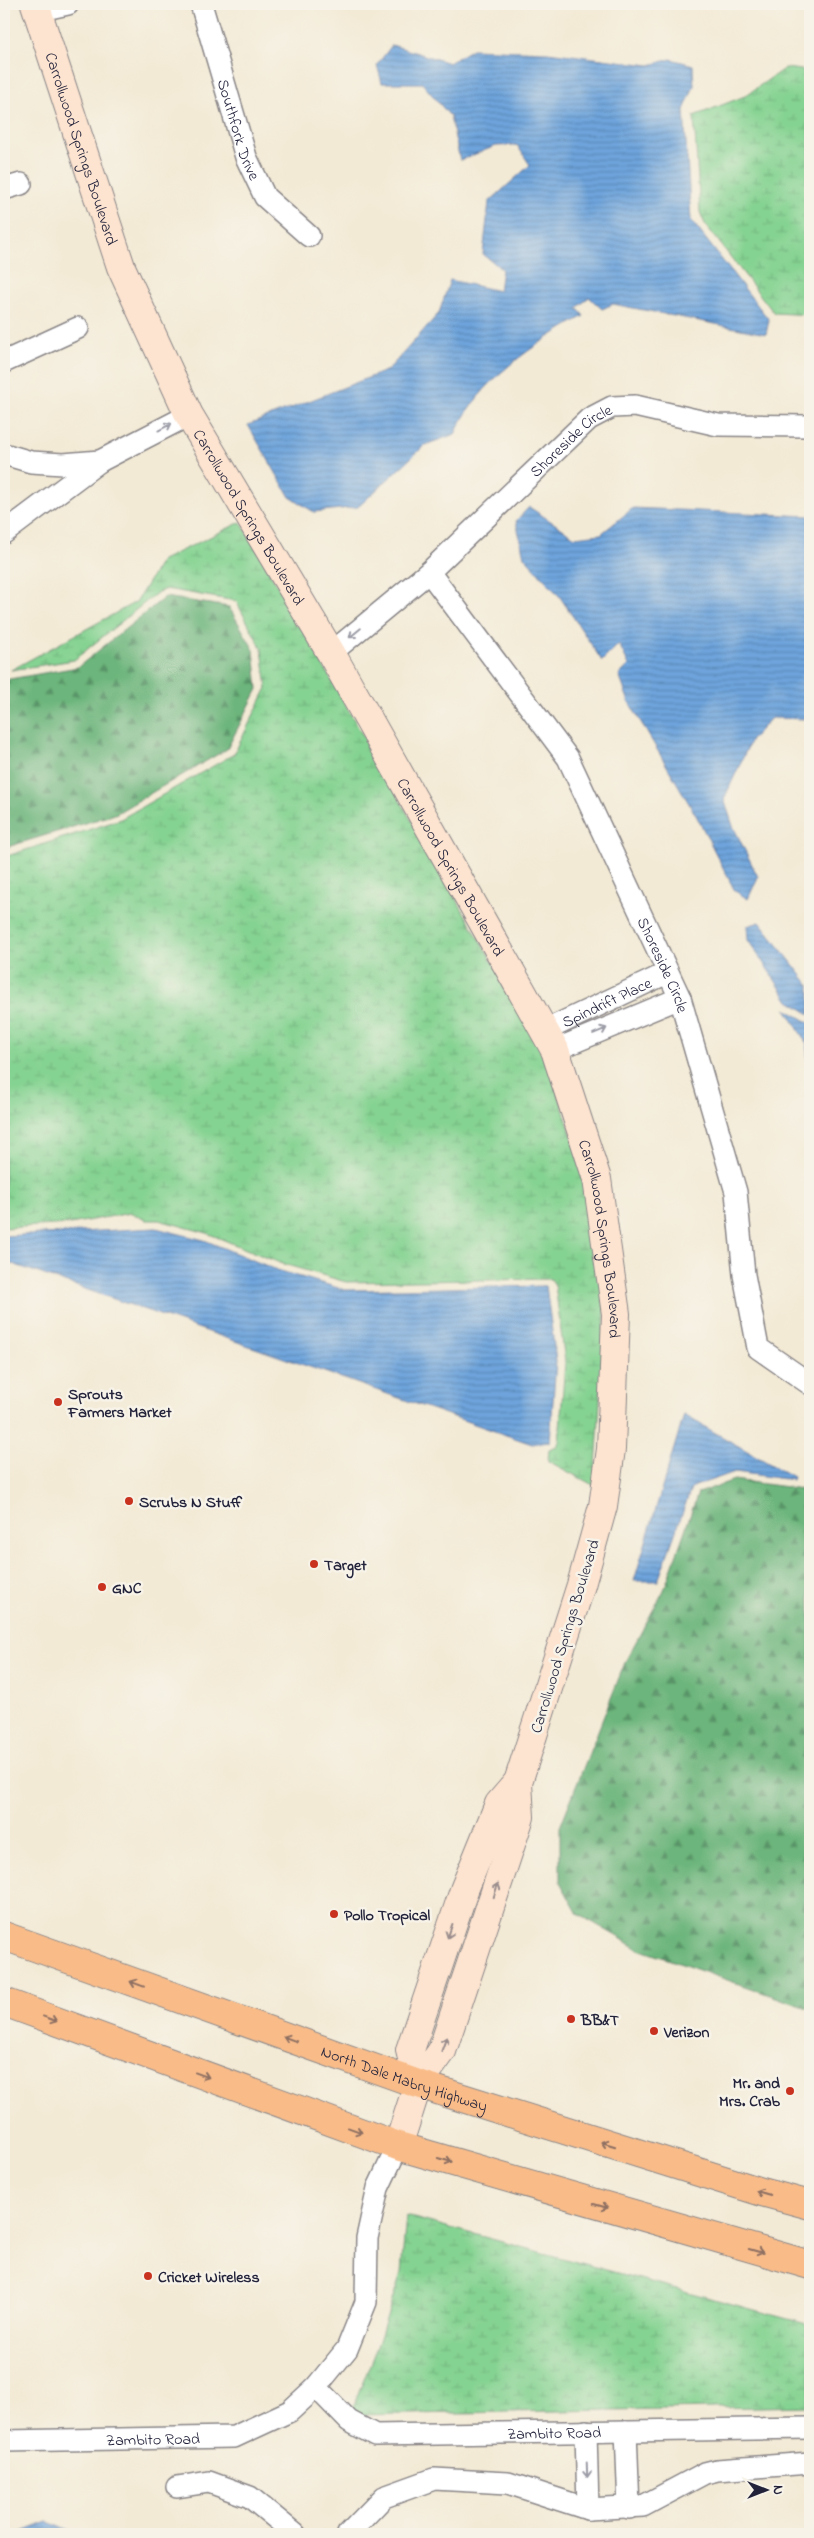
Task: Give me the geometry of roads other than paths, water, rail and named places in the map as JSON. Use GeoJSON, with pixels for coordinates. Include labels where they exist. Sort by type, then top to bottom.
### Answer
{"type":"FeatureCollection","features":[{"type":"Feature","properties":{"kind":"main road","name":"North Dale Mabry Highway"},"geometry":{"type":"LineString","coordinates":[[4,1936],[418,2084],[810,2206]]}},
{"type":"Feature","properties":{"kind":"main road"},"geometry":{"type":"LineString","coordinates":[[4,2002],[398,2146],[810,2265]]}},
{"type":"Feature","properties":{"kind":"street"},"geometry":{"type":"LineString","coordinates":[[36,7],[68,4]]}},
{"type":"Feature","properties":{"kind":"street","name":"Southfork Drive"},"geometry":{"type":"LineString","coordinates":[[201,4],[246,157],[265,197],[309,236]]}},
{"type":"Feature","properties":{"kind":"street","name":"Carrollwood Springs Boulevard"},"geometry":{"type":"LineString","coordinates":[[36,7],[121,267],[189,415],[330,653],[550,1041],[597,1179],[616,1314],[611,1449],[603,1506],[581,1585],[518,1782],[499,1804],[464,1890],[410,2050],[418,2084]]}},
{"type":"Feature","properties":{"kind":"street"},"geometry":{"type":"LineString","coordinates":[[4,362],[78,328]]}},
{"type":"Feature","properties":{"kind":"street","name":"Shoreside Circle"},"geometry":{"type":"LineString","coordinates":[[330,653],[429,572],[589,419],[612,407],[636,406],[718,425],[810,426]]}},
{"type":"Feature","properties":{"kind":"street"},"geometry":{"type":"LineString","coordinates":[[4,533],[102,460],[189,415]]}},
{"type":"Feature","properties":{"kind":"street"},"geometry":{"type":"LineString","coordinates":[[4,454],[31,462],[63,464],[102,460]]}},
{"type":"Feature","properties":{"kind":"street","name":"Shoreside Circle"},"geometry":{"type":"LineString","coordinates":[[429,572],[568,758],[680,998],[736,1192],[744,1275],[758,1348],[810,1384]]}},
{"type":"Feature","properties":{"kind":"street","name":"Spindrift Place"},"geometry":{"type":"LineString","coordinates":[[550,1041],[667,973]]}},
{"type":"Feature","properties":{"kind":"street","name":"Spindrift Place"},"geometry":{"type":"LineString","coordinates":[[550,1041],[680,998]]}},
{"type":"Feature","properties":{"kind":"street"},"geometry":{"type":"LineString","coordinates":[[398,2146],[418,2084]]}},
{"type":"Feature","properties":{"kind":"street","name":"Zambito Road"},"geometry":{"type":"LineString","coordinates":[[4,2441],[234,2437],[290,2411],[316,2388],[347,2349],[366,2302],[369,2230],[378,2188],[398,2146]]}},
{"type":"Feature","properties":{"kind":"street","name":"Zambito Road"},"geometry":{"type":"LineString","coordinates":[[316,2388],[349,2422],[376,2435],[810,2428]]}},
{"type":"Feature","properties":{"kind":"street"},"geometry":{"type":"LineString","coordinates":[[626,2430],[629,2508]]}},
{"type":"Feature","properties":{"kind":"street"},"geometry":{"type":"LineString","coordinates":[[586,2431],[588,2509]]}},
{"type":"Feature","properties":{"kind":"street"},"geometry":{"type":"LineString","coordinates":[[348,2534],[384,2497],[434,2479],[508,2483],[588,2509],[629,2508],[658,2500],[711,2471],[747,2466],[810,2463]]}},
{"type":"Feature","properties":{"kind":"street"},"geometry":{"type":"LineString","coordinates":[[177,2487],[210,2482],[242,2494],[250,2498],[295,2534]]}},
{"type":"Feature","properties":{"kind":"water"},"geometry":{"type":"Polygon","coordinates":[[[392,45],[449,63],[472,49],[547,52],[650,65],[671,59],[693,65],[694,86],[684,110],[691,220],[769,320],[766,334],[613,304],[602,309],[589,297],[577,308],[584,316],[527,352],[493,380],[466,414],[455,434],[425,445],[358,507],[314,512],[290,497],[248,425],[388,370],[439,313],[450,280],[499,291],[502,269],[483,254],[489,202],[530,165],[517,145],[496,146],[460,160],[450,116],[422,83],[382,83],[377,65],[392,45]]]}},
{"type":"Feature","properties":{"kind":"water"},"geometry":{"type":"Polygon","coordinates":[[[529,507],[575,537],[601,534],[633,508],[810,516],[810,719],[771,718],[751,740],[724,799],[733,826],[758,877],[748,899],[735,891],[697,817],[629,702],[619,675],[629,665],[619,644],[602,661],[560,597],[524,556],[516,521],[529,507]]]}},
{"type":"Feature","properties":{"kind":"water"},"geometry":{"type":"Polygon","coordinates":[[[760,922],[810,986],[810,1014],[789,1001],[748,940],[747,926],[760,922]]]}},
{"type":"Feature","properties":{"kind":"water"},"geometry":{"type":"Polygon","coordinates":[[[786,1009],[810,1023],[810,1155],[807,1044],[786,1009]]]}},
{"type":"Feature","properties":{"kind":"water"},"geometry":{"type":"Polygon","coordinates":[[[156,1228],[204,1240],[277,1270],[345,1290],[546,1286],[556,1361],[550,1441],[532,1444],[4,1261],[4,1236],[156,1228]]]}},
{"type":"Feature","properties":{"kind":"water"},"geometry":{"type":"Polygon","coordinates":[[[684,1415],[793,1477],[792,1480],[735,1472],[695,1486],[691,1489],[658,1581],[634,1581],[684,1415]]]}},
{"type":"Feature","properties":{"kind":"water"},"geometry":{"type":"Polygon","coordinates":[[[48,2522],[76,2534],[17,2534],[48,2522]]]}},
{"type":"Feature","properties":{"kind":"place","name":"Sprouts Farmers Market"},"geometry":{"type":"Point","coordinates":[58,1402]}},
{"type":"Feature","properties":{"kind":"place","name":"Scrubs N Stuff"},"geometry":{"type":"Point","coordinates":[129,1501]}},
{"type":"Feature","properties":{"kind":"place","name":"Target"},"geometry":{"type":"Point","coordinates":[314,1564]}},
{"type":"Feature","properties":{"kind":"place","name":"GNC"},"geometry":{"type":"Point","coordinates":[102,1587]}},
{"type":"Feature","properties":{"kind":"place","name":"Pollo Tropical"},"geometry":{"type":"Point","coordinates":[334,1914]}},
{"type":"Feature","properties":{"kind":"place","name":"BB&T"},"geometry":{"type":"Point","coordinates":[571,2019]}},
{"type":"Feature","properties":{"kind":"place","name":"Verizon"},"geometry":{"type":"Point","coordinates":[654,2031]}},
{"type":"Feature","properties":{"kind":"place","name":"Mr. and Mrs. Crab"},"geometry":{"type":"Point","coordinates":[790,2091]}},
{"type":"Feature","properties":{"kind":"place","name":"Cricket Wireless"},"geometry":{"type":"Point","coordinates":[148,2276]}}]}
